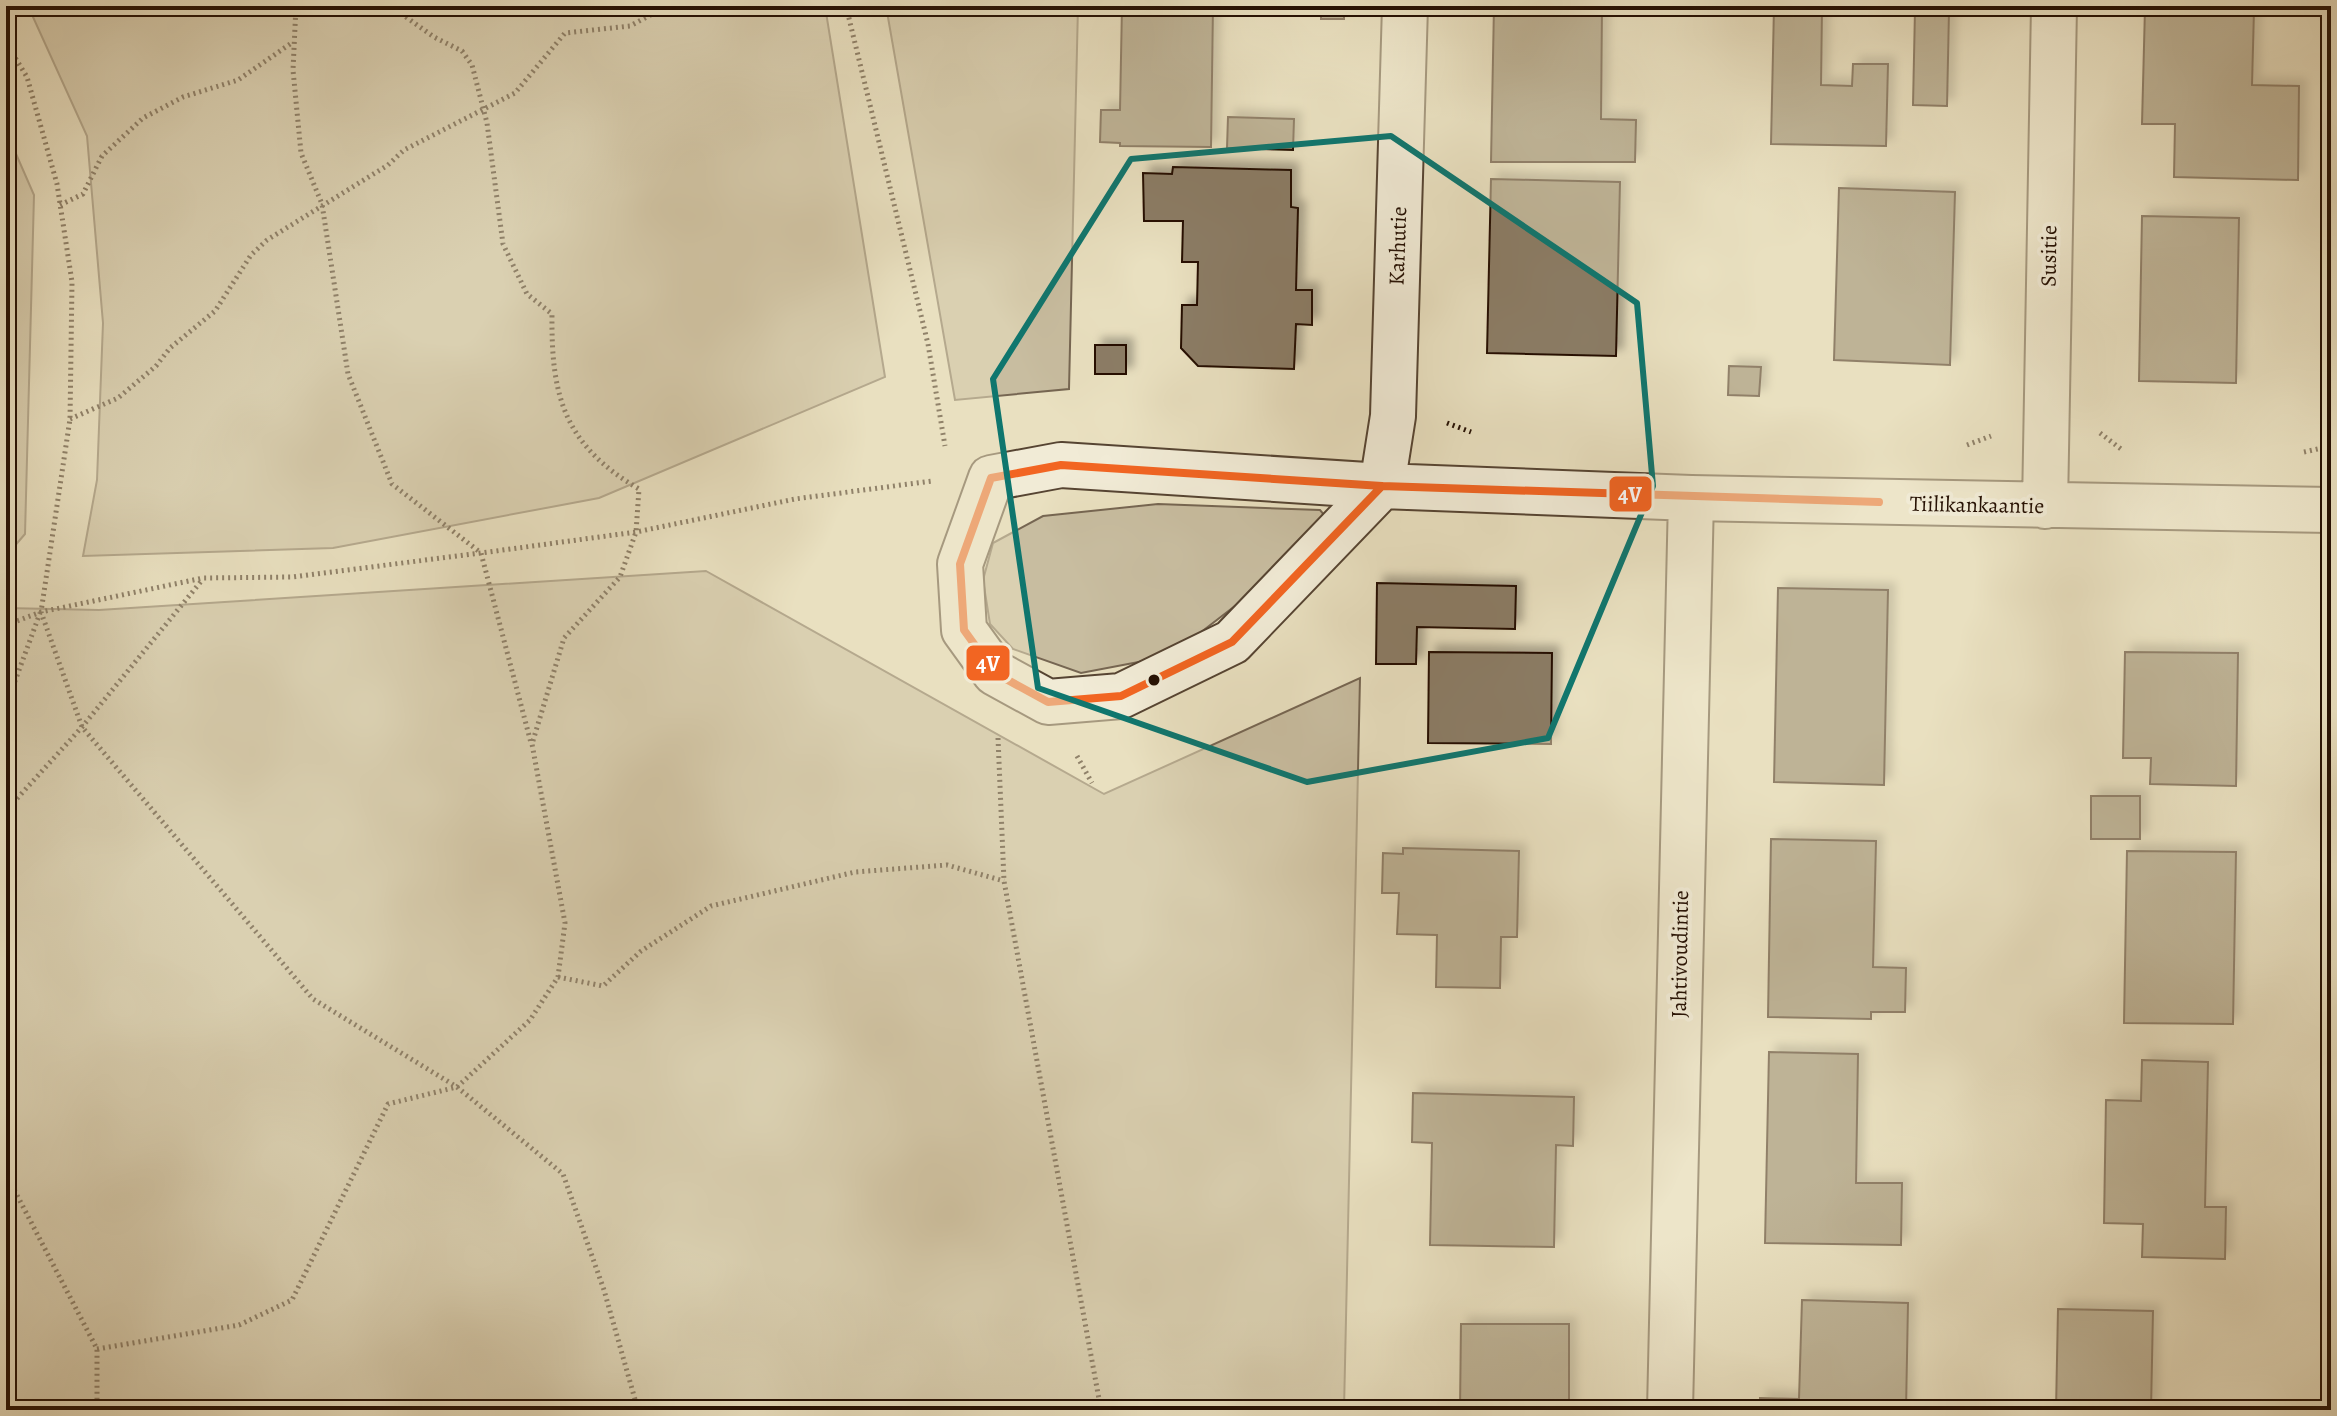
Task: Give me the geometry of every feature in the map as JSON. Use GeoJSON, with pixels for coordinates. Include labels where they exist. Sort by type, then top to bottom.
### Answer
{"type":"FeatureCollection","features":[{"type":"Feature","properties":{"kind":"street","name":"Karhutie"},"geometry":{"type":"LineString","coordinates":[[1382,486],[1393,416],[1405,6]]}},
{"type":"Feature","properties":{"kind":"street","name":"Susitie"},"geometry":{"type":"LineString","coordinates":[[2045,506],[2054,6]]}},
{"type":"Feature","properties":{"kind":"street","name":"Tiilikankaantie"},"geometry":{"type":"LineString","coordinates":[[971,478],[1061,465],[1382,486],[1691,498],[2331,510]]}},
{"type":"Feature","properties":{"kind":"street"},"geometry":{"type":"LineString","coordinates":[[971,478],[960,564],[964,630],[995,673],[1048,702],[1121,696],[1232,642],[1382,486]]}},
{"type":"Feature","properties":{"kind":"street","name":"Jahtivoudintie"},"geometry":{"type":"LineString","coordinates":[[1670,1410],[1691,498]]}},
{"type":"Feature","properties":{"kind":"path"},"geometry":{"type":"LineString","coordinates":[[97,1349],[239,1325],[292,1300],[388,1104],[457,1087],[530,1020],[558,977],[565,923],[532,744],[481,553],[392,484],[348,374],[322,204],[301,153],[293,70],[296,6]]}},
{"type":"Feature","properties":{"kind":"path"},"geometry":{"type":"LineString","coordinates":[[372,6],[399,12],[434,37],[462,51],[472,65],[483,109],[503,244],[527,294],[552,314],[552,366],[559,382],[560,400],[578,439],[611,472],[639,489],[636,532],[620,577],[564,638],[532,744]]}},
{"type":"Feature","properties":{"kind":"path"},"geometry":{"type":"LineString","coordinates":[[70,419],[118,398],[156,366],[170,348],[215,311],[251,255],[322,204],[388,165],[404,150],[515,93],[565,33],[630,26],[667,6]]}},
{"type":"Feature","properties":{"kind":"path"},"geometry":{"type":"LineString","coordinates":[[6,625],[41,612],[203,578],[292,577],[481,553],[636,532],[795,499],[971,478],[928,344],[846,6]]}},
{"type":"Feature","properties":{"kind":"path"},"geometry":{"type":"LineString","coordinates":[[60,205],[83,194],[102,156],[143,118],[183,97],[238,80],[294,41]]}},
{"type":"Feature","properties":{"kind":"path"},"geometry":{"type":"LineString","coordinates":[[6,43],[27,77],[60,205],[72,282],[70,419],[41,612],[7,703],[13,803],[6,823]]}},
{"type":"Feature","properties":{"kind":"path"},"geometry":{"type":"LineString","coordinates":[[13,803],[82,727],[203,578]]}},
{"type":"Feature","properties":{"kind":"path"},"geometry":{"type":"LineString","coordinates":[[41,612],[82,727],[313,999],[457,1087],[563,1174],[604,1290],[638,1410]]}},
{"type":"Feature","properties":{"kind":"path"},"geometry":{"type":"LineString","coordinates":[[995,673],[1004,881],[1101,1410]]}},
{"type":"Feature","properties":{"kind":"path"},"geometry":{"type":"LineString","coordinates":[[558,977],[603,986],[641,951],[711,906],[855,872],[947,865],[1004,881]]}},
{"type":"Feature","properties":{"kind":"path"},"geometry":{"type":"LineString","coordinates":[[6,1174],[97,1349],[97,1410]]}},
{"type":"Feature","properties":{"kind":"highlighted area"},"geometry":{"type":"Polygon","coordinates":[[[1391,136],[1637,303],[1653,486],[1548,738],[1307,782],[1038,688],[993,379],[1131,159],[1391,136]]]}},
{"type":"Feature","properties":{"kind":"shaded area"},"geometry":{"type":"Polygon","coordinates":[[[28,6],[825,6],[885,377],[599,498],[333,548],[83,556],[97,480],[103,323],[87,136],[28,6]]]}},
{"type":"Feature","properties":{"kind":"shaded area"},"geometry":{"type":"Polygon","coordinates":[[[886,6],[1078,6],[1069,389],[955,400],[886,6]]]}},
{"type":"Feature","properties":{"kind":"shaded area"},"geometry":{"type":"Polygon","coordinates":[[[6,131],[34,195],[25,534],[6,556],[6,131]]]}},
{"type":"Feature","properties":{"kind":"shaded area"},"geometry":{"type":"Polygon","coordinates":[[[1158,504],[1320,510],[1330,522],[1257,589],[1170,656],[1081,673],[1013,649],[990,624],[983,580],[993,543],[1043,516],[1158,504]]]}},
{"type":"Feature","properties":{"kind":"shaded area"},"geometry":{"type":"Polygon","coordinates":[[[706,571],[1104,794],[1360,678],[1344,1410],[6,1410],[6,608],[99,610],[706,571]]]}},
{"type":"Feature","properties":{"kind":"building"},"geometry":{"type":"Polygon","coordinates":[[[1122,6],[1213,6],[1211,147],[1120,146],[1120,143],[1100,142],[1101,110],[1120,110],[1122,6]]]}},
{"type":"Feature","properties":{"kind":"building"},"geometry":{"type":"Polygon","coordinates":[[[1321,6],[1344,6],[1344,19],[1321,19],[1321,6]]]}},
{"type":"Feature","properties":{"kind":"building"},"geometry":{"type":"Polygon","coordinates":[[[1494,6],[1602,6],[1601,119],[1636,120],[1635,162],[1491,162],[1494,6]]]}},
{"type":"Feature","properties":{"kind":"building"},"geometry":{"type":"Polygon","coordinates":[[[1774,7],[1822,8],[1821,85],[1852,86],[1853,64],[1888,64],[1886,146],[1771,144],[1774,7]]]}},
{"type":"Feature","properties":{"kind":"building"},"geometry":{"type":"Polygon","coordinates":[[[2145,8],[2254,10],[2252,85],[2299,86],[2298,180],[2174,177],[2175,124],[2142,124],[2145,8]]]}},
{"type":"Feature","properties":{"kind":"building"},"geometry":{"type":"Polygon","coordinates":[[[1915,10],[1949,11],[1947,106],[1913,105],[1915,10]]]}},
{"type":"Feature","properties":{"kind":"building"},"geometry":{"type":"Polygon","coordinates":[[[1228,117],[1294,119],[1293,150],[1227,148],[1228,117]]]}},
{"type":"Feature","properties":{"kind":"building"},"geometry":{"type":"Polygon","coordinates":[[[1173,167],[1291,170],[1291,207],[1298,208],[1296,290],[1312,290],[1312,325],[1296,324],[1294,369],[1198,366],[1181,348],[1182,305],[1197,305],[1198,262],[1182,262],[1183,221],[1144,221],[1143,173],[1172,174],[1173,167]]]}},
{"type":"Feature","properties":{"kind":"building"},"geometry":{"type":"Polygon","coordinates":[[[1491,179],[1620,182],[1616,356],[1487,353],[1491,179]]]}},
{"type":"Feature","properties":{"kind":"building"},"geometry":{"type":"Polygon","coordinates":[[[1839,188],[1955,192],[1950,365],[1834,360],[1839,188]]]}},
{"type":"Feature","properties":{"kind":"building"},"geometry":{"type":"Polygon","coordinates":[[[2142,216],[2239,218],[2236,383],[2139,381],[2142,216]]]}},
{"type":"Feature","properties":{"kind":"building"},"geometry":{"type":"Polygon","coordinates":[[[1095,345],[1126,345],[1126,374],[1095,374],[1095,345]]]}},
{"type":"Feature","properties":{"kind":"building"},"geometry":{"type":"Polygon","coordinates":[[[1729,366],[1761,367],[1759,396],[1728,395],[1729,366]]]}},
{"type":"Feature","properties":{"kind":"building"},"geometry":{"type":"Polygon","coordinates":[[[1377,583],[1516,586],[1515,629],[1417,627],[1416,664],[1376,664],[1377,583]]]}},
{"type":"Feature","properties":{"kind":"building"},"geometry":{"type":"Polygon","coordinates":[[[1778,588],[1888,590],[1884,785],[1774,782],[1778,588]]]}},
{"type":"Feature","properties":{"kind":"building"},"geometry":{"type":"Polygon","coordinates":[[[1429,652],[1552,653],[1551,744],[1428,743],[1429,652]]]}},
{"type":"Feature","properties":{"kind":"building"},"geometry":{"type":"Polygon","coordinates":[[[2125,652],[2238,653],[2236,786],[2150,784],[2151,758],[2123,758],[2125,652]]]}},
{"type":"Feature","properties":{"kind":"building"},"geometry":{"type":"Polygon","coordinates":[[[2091,796],[2140,796],[2140,839],[2091,839],[2091,796]]]}},
{"type":"Feature","properties":{"kind":"building"},"geometry":{"type":"Polygon","coordinates":[[[1771,839],[1876,841],[1873,967],[1906,968],[1905,1012],[1871,1012],[1871,1019],[1768,1017],[1771,839]]]}},
{"type":"Feature","properties":{"kind":"building"},"geometry":{"type":"Polygon","coordinates":[[[1403,848],[1519,851],[1517,937],[1501,937],[1500,988],[1436,987],[1437,935],[1397,934],[1399,893],[1382,893],[1383,853],[1403,854],[1403,848]]]}},
{"type":"Feature","properties":{"kind":"building"},"geometry":{"type":"Polygon","coordinates":[[[2127,851],[2236,852],[2233,1024],[2124,1023],[2127,851]]]}},
{"type":"Feature","properties":{"kind":"building"},"geometry":{"type":"Polygon","coordinates":[[[1769,1052],[1858,1054],[1856,1183],[1902,1183],[1901,1245],[1765,1243],[1769,1052]]]}},
{"type":"Feature","properties":{"kind":"building"},"geometry":{"type":"Polygon","coordinates":[[[2142,1060],[2208,1062],[2205,1207],[2226,1207],[2225,1259],[2142,1257],[2143,1224],[2104,1223],[2106,1100],[2141,1101],[2142,1060]]]}},
{"type":"Feature","properties":{"kind":"building"},"geometry":{"type":"Polygon","coordinates":[[[1413,1093],[1574,1097],[1573,1146],[1556,1145],[1554,1247],[1430,1245],[1432,1143],[1412,1142],[1413,1093]]]}},
{"type":"Feature","properties":{"kind":"building"},"geometry":{"type":"Polygon","coordinates":[[[1802,1300],[1908,1303],[1906,1410],[1760,1410],[1760,1398],[1799,1399],[1802,1300]]]}},
{"type":"Feature","properties":{"kind":"building"},"geometry":{"type":"Polygon","coordinates":[[[2058,1309],[2153,1311],[2151,1410],[2056,1410],[2058,1309]]]}},
{"type":"Feature","properties":{"kind":"building"},"geometry":{"type":"Polygon","coordinates":[[[1461,1324],[1569,1324],[1569,1410],[1460,1410],[1461,1324]]]}},
{"type":"Feature","properties":{"kind":"transit line","name":"4V"},"geometry":{"type":"LineString","coordinates":[[1061,465],[1382,486],[1232,642],[1121,696],[1048,702],[995,673],[964,630],[960,564],[991,478],[1061,465]]}},
{"type":"Feature","properties":{"kind":"transit line","name":"4V"},"geometry":{"type":"LineString","coordinates":[[1382,486],[1879,502]]}},
{"type":"Feature","properties":{"kind":"transit line","name":"4V"},"geometry":{"type":"LineString","coordinates":[[1382,486],[1879,502]]}}]}
